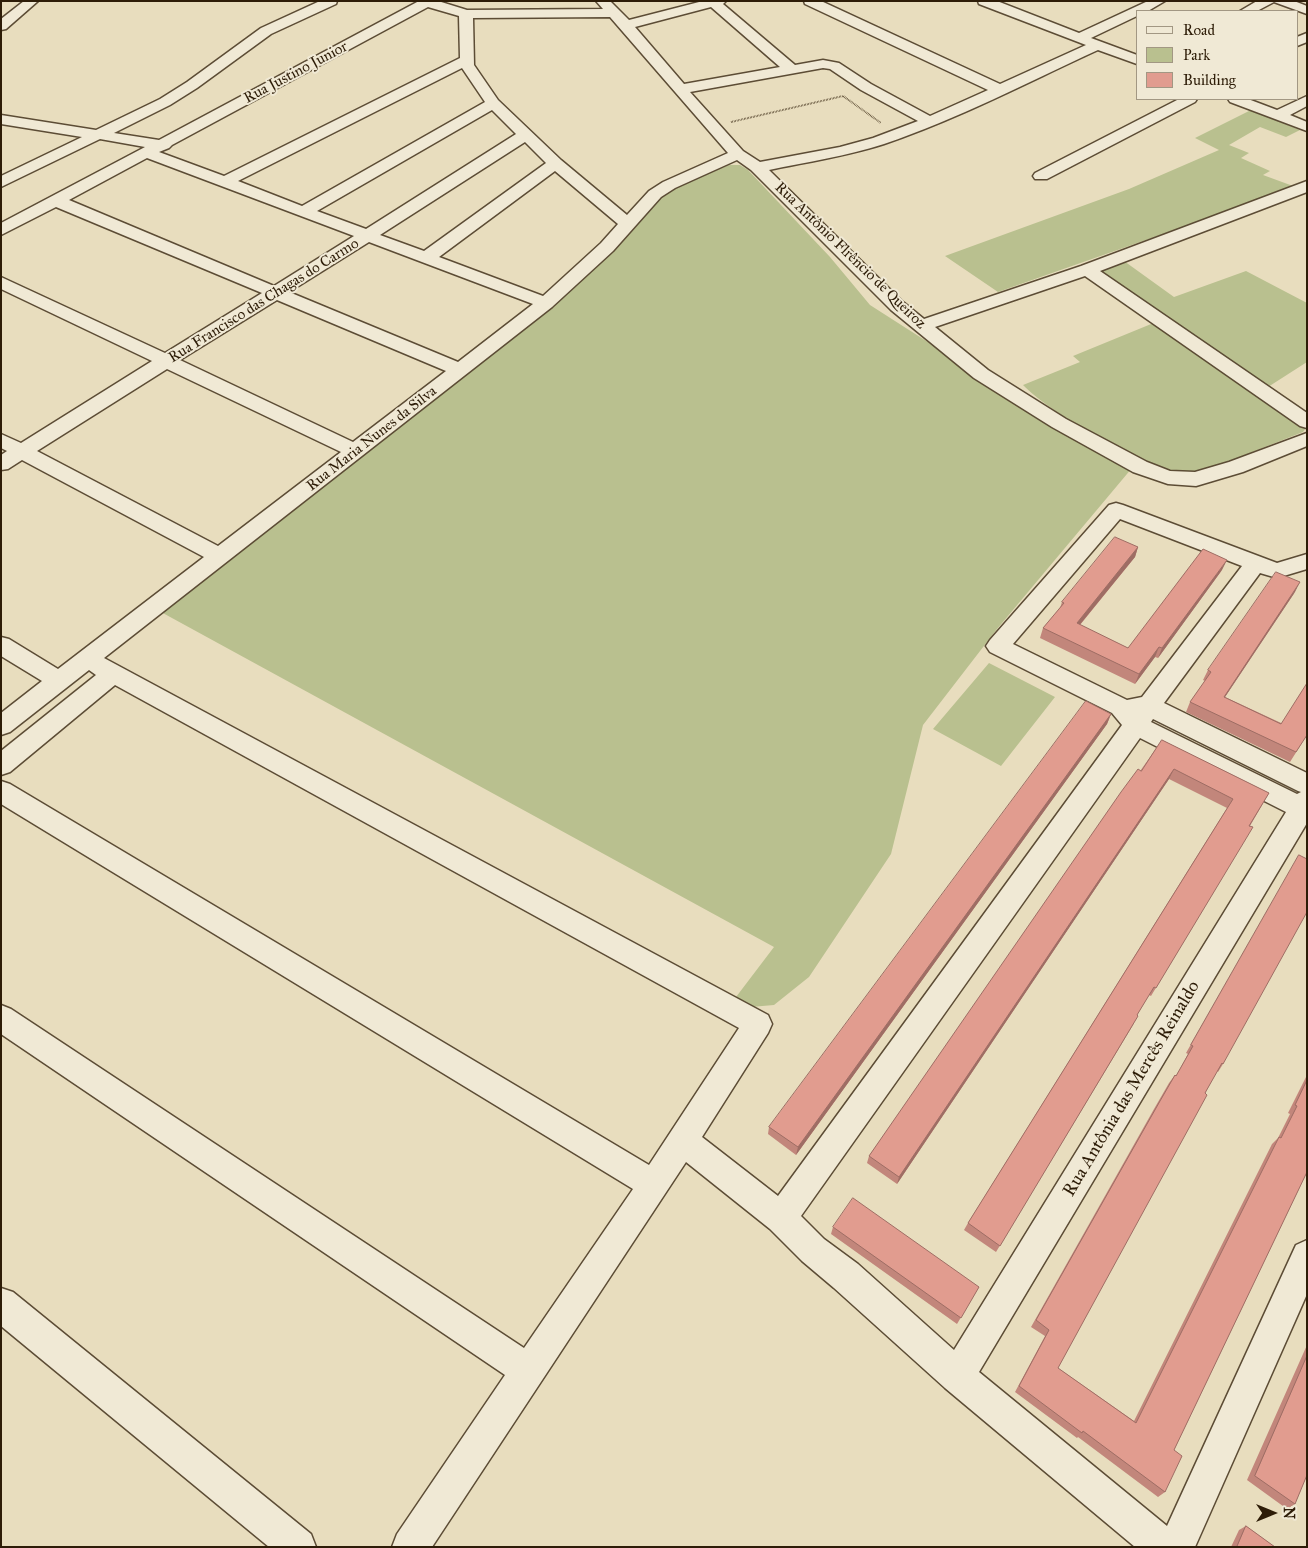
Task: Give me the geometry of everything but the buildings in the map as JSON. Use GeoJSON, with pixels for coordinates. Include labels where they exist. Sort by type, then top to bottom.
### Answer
{"type":"FeatureCollection","features":[{"type":"Feature","properties":{"kind":"street"},"geometry":{"type":"LineString","coordinates":[[1,26],[32,1]]}},
{"type":"Feature","properties":{"kind":"street"},"geometry":{"type":"LineString","coordinates":[[1,182],[165,102],[266,32],[331,1]]}},
{"type":"Feature","properties":{"kind":"street"},"geometry":{"type":"LineString","coordinates":[[810,1],[1000,90]]}},
{"type":"Feature","properties":{"kind":"street"},"geometry":{"type":"LineString","coordinates":[[984,1],[1136,60]]}},
{"type":"Feature","properties":{"kind":"street"},"geometry":{"type":"LineString","coordinates":[[1134,1],[1153,4]]}},
{"type":"Feature","properties":{"kind":"street"},"geometry":{"type":"LineString","coordinates":[[1249,10],[1268,1]]}},
{"type":"Feature","properties":{"kind":"street"},"geometry":{"type":"LineString","coordinates":[[1280,1],[1307,10]]}},
{"type":"Feature","properties":{"kind":"street"},"geometry":{"type":"LineString","coordinates":[[428,2],[466,14],[607,7]]}},
{"type":"Feature","properties":{"kind":"street","name":"Rua Justino Junior"},"geometry":{"type":"LineString","coordinates":[[1,230],[164,145],[428,2]]}},
{"type":"Feature","properties":{"kind":"street"},"geometry":{"type":"LineString","coordinates":[[626,25],[717,2],[790,68]]}},
{"type":"Feature","properties":{"kind":"street"},"geometry":{"type":"LineString","coordinates":[[1140,10],[1153,4]]}},
{"type":"Feature","properties":{"kind":"street"},"geometry":{"type":"LineString","coordinates":[[1010,12],[1026,5]]}},
{"type":"Feature","properties":{"kind":"street","name":"Rua Antônio Flrêncio de Queiroz"},"geometry":{"type":"LineString","coordinates":[[607,7],[626,25],[738,154],[757,167],[897,306],[981,374],[1059,423],[1140,467],[1168,477],[1196,479],[1236,467],[1307,439]]}},
{"type":"Feature","properties":{"kind":"street"},"geometry":{"type":"LineString","coordinates":[[1079,38],[1136,12]]}},
{"type":"Feature","properties":{"kind":"street"},"geometry":{"type":"LineString","coordinates":[[466,14],[467,65],[493,103],[555,163],[628,224]]}},
{"type":"Feature","properties":{"kind":"street"},"geometry":{"type":"LineString","coordinates":[[757,167],[842,151],[898,134],[930,122],[1097,45]]}},
{"type":"Feature","properties":{"kind":"street"},"geometry":{"type":"LineString","coordinates":[[225,182],[466,60]]}},
{"type":"Feature","properties":{"kind":"street"},"geometry":{"type":"LineString","coordinates":[[680,89],[790,68],[817,64],[834,66],[866,87],[930,122]]}},
{"type":"Feature","properties":{"kind":"street"},"geometry":{"type":"LineString","coordinates":[[1041,176],[1188,100]]}},
{"type":"Feature","properties":{"kind":"street"},"geometry":{"type":"LineString","coordinates":[[1238,100],[1307,127]]}},
{"type":"Feature","properties":{"kind":"street"},"geometry":{"type":"LineString","coordinates":[[1278,116],[1307,100]]}},
{"type":"Feature","properties":{"kind":"street"},"geometry":{"type":"LineString","coordinates":[[303,212],[493,103]]}},
{"type":"Feature","properties":{"kind":"street"},"geometry":{"type":"LineString","coordinates":[[1,119],[164,145]]}},
{"type":"Feature","properties":{"kind":"street","name":"Rua Francisco das Chagas do Carmo"},"geometry":{"type":"LineString","coordinates":[[1,464],[525,135]]}},
{"type":"Feature","properties":{"kind":"street"},"geometry":{"type":"LineString","coordinates":[[148,153],[546,303]]}},
{"type":"Feature","properties":{"kind":"street","name":"Rua Maria Nunes da Silva"},"geometry":{"type":"LineString","coordinates":[[1,726],[546,303],[607,247],[649,200],[669,184],[738,154]]}},
{"type":"Feature","properties":{"kind":"street"},"geometry":{"type":"LineString","coordinates":[[426,258],[555,163]]}},
{"type":"Feature","properties":{"kind":"street"},"geometry":{"type":"LineString","coordinates":[[921,326],[1086,270],[1307,186]]}},
{"type":"Feature","properties":{"kind":"street"},"geometry":{"type":"LineString","coordinates":[[56,201],[460,370]]}},
{"type":"Feature","properties":{"kind":"street"},"geometry":{"type":"LineString","coordinates":[[1086,270],[1307,422]]}},
{"type":"Feature","properties":{"kind":"street"},"geometry":{"type":"LineString","coordinates":[[1,282],[355,451]]}},
{"type":"Feature","properties":{"kind":"street"},"geometry":{"type":"LineString","coordinates":[[1,440],[220,556]]}},
{"type":"Feature","properties":{"kind":"street"},"geometry":{"type":"LineString","coordinates":[[1306,801],[1135,713],[998,646],[1116,510],[1277,571],[1307,561]]}},
{"type":"Feature","properties":{"kind":"street"},"geometry":{"type":"LineString","coordinates":[[780,1218],[1135,713],[1255,564]]}},
{"type":"Feature","properties":{"kind":"street"},"geometry":{"type":"LineString","coordinates":[[1,645],[60,680]]}},
{"type":"Feature","properties":{"kind":"street"},"geometry":{"type":"LineString","coordinates":[[87,659],[758,1024],[654,1185],[410,1547]]}},
{"type":"Feature","properties":{"kind":"street"},"geometry":{"type":"LineString","coordinates":[[1,764],[113,674]]}},
{"type":"Feature","properties":{"kind":"street"},"geometry":{"type":"LineString","coordinates":[[1,791],[654,1185]]}},
{"type":"Feature","properties":{"kind":"street","name":"Rua Antônia das Mercês Reinaldo"},"geometry":{"type":"LineString","coordinates":[[957,1376],[1306,801]]}},
{"type":"Feature","properties":{"kind":"street"},"geometry":{"type":"LineString","coordinates":[[1,1018],[529,1370]]}},
{"type":"Feature","properties":{"kind":"street"},"geometry":{"type":"LineString","coordinates":[[682,1141],[780,1218],[813,1250],[957,1376],[1164,1547]]}},
{"type":"Feature","properties":{"kind":"street"},"geometry":{"type":"LineString","coordinates":[[1176,1547],[1307,1256]]}},
{"type":"Feature","properties":{"kind":"street"},"geometry":{"type":"LineString","coordinates":[[1,1304],[298,1547]]}},
{"type":"Feature","properties":{"kind":"path"},"geometry":{"type":"LineString","coordinates":[[714,127],[843,96],[898,134]]}},
{"type":"Feature","properties":{"kind":"green space"},"geometry":{"type":"Polygon","coordinates":[[[1251,110],[1300,130],[1286,137],[1260,127],[1229,145],[1249,153],[1241,158],[1270,171],[1263,175],[1293,186],[998,292],[945,256],[1129,189],[1219,150],[1195,138],[1251,110]]]}},
{"type":"Feature","properties":{"kind":"green space"},"geometry":{"type":"Polygon","coordinates":[[[729,165],[740,165],[748,170],[830,257],[870,305],[934,346],[1021,408],[1083,444],[1132,468],[997,629],[923,725],[891,854],[809,977],[774,1005],[739,1008],[733,1001],[774,947],[161,612],[516,336],[627,235],[643,212],[667,190],[729,165]]]}},
{"type":"Feature","properties":{"kind":"green space"},"geometry":{"type":"Polygon","coordinates":[[[1124,261],[1174,297],[1246,271],[1307,303],[1307,362],[1268,387],[1094,272],[1124,261]]]}},
{"type":"Feature","properties":{"kind":"green space"},"geometry":{"type":"Polygon","coordinates":[[[1156,322],[1306,428],[1303,432],[1199,473],[1183,475],[1167,472],[1147,464],[1099,439],[1054,410],[1023,385],[1080,362],[1073,356],[1156,322]]]}},
{"type":"Feature","properties":{"kind":"green space"},"geometry":{"type":"Polygon","coordinates":[[[989,663],[1055,697],[1001,766],[933,729],[989,663]]]}}]}
